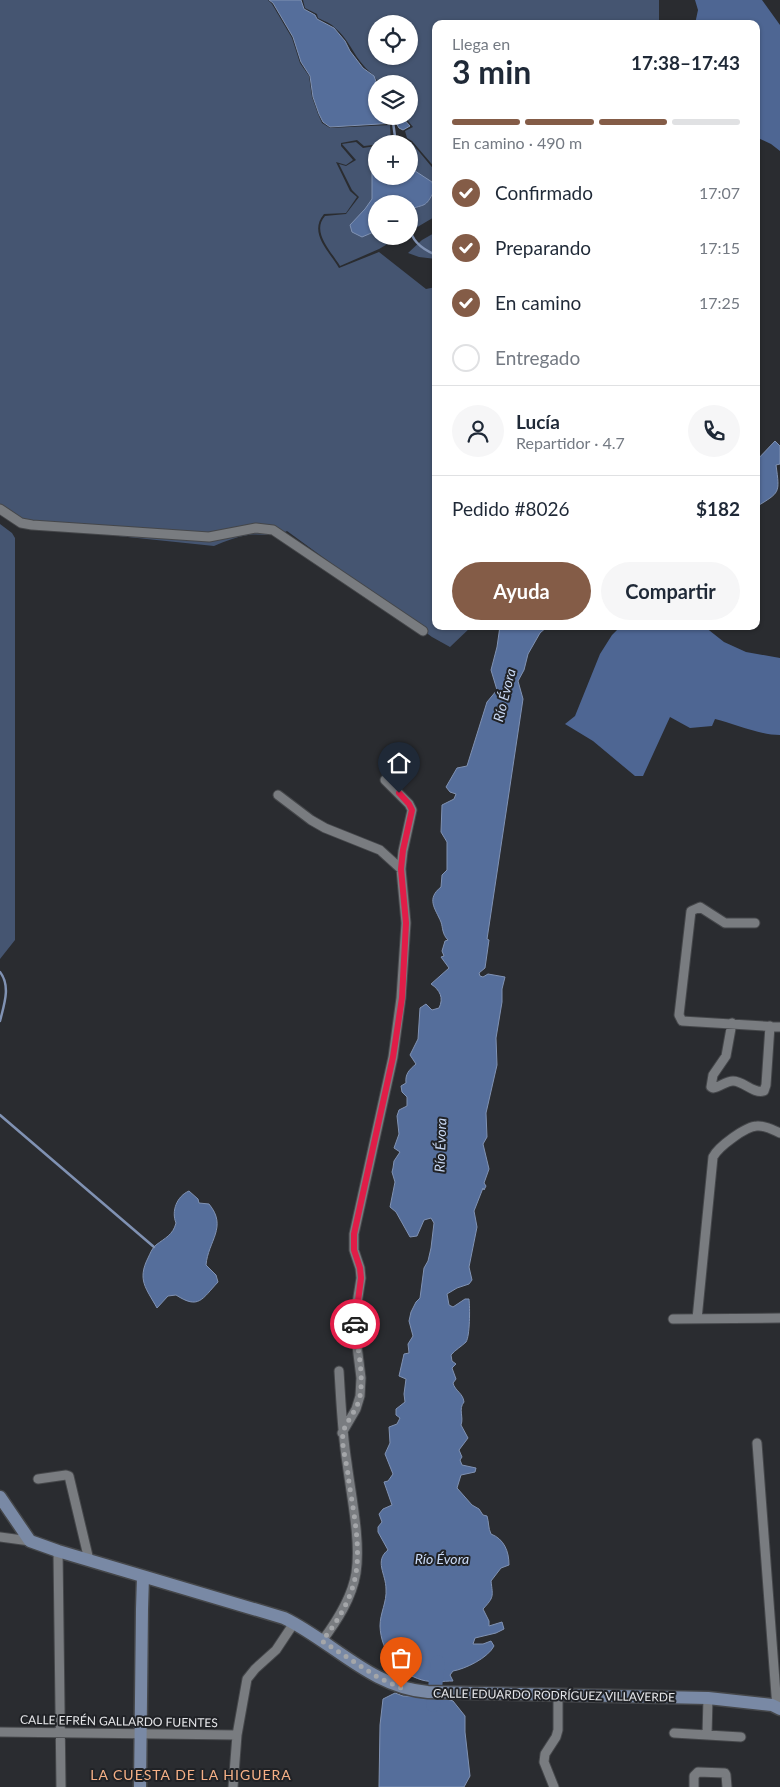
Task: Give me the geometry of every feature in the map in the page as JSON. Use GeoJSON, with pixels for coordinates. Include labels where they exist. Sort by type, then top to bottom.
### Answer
{"type":"FeatureCollection","features":[{"type":"Feature","properties":{"kind":"street"},"geometry":{"type":"LineString","coordinates":[[0,508],[21,523],[42,526],[209,537],[256,528],[273,530],[423,630]]}},
{"type":"Feature","properties":{"kind":"street"},"geometry":{"type":"LineString","coordinates":[[342,1432],[356,1409],[360,1396],[361,1378],[354,1322],[361,1278],[354,1250],[354,1234],[393,1057],[402,998],[406,923],[401,869],[403,850],[412,810],[409,804],[385,780]]}},
{"type":"Feature","properties":{"kind":"street"},"geometry":{"type":"LineString","coordinates":[[278,795],[318,824],[380,850],[401,869]]}},
{"type":"Feature","properties":{"kind":"street"},"geometry":{"type":"LineString","coordinates":[[732,1023],[726,1056],[713,1076],[711,1087],[716,1088],[732,1081],[739,1082],[762,1093],[766,1084],[775,1027],[732,1023],[682,1020],[679,1015],[691,911],[700,907],[725,922],[754,923]]}},
{"type":"Feature","properties":{"kind":"street"},"geometry":{"type":"LineString","coordinates":[[697,1319],[713,1157],[719,1148],[739,1134],[754,1127],[766,1127],[780,1133]]}},
{"type":"Feature","properties":{"kind":"street"},"geometry":{"type":"LineString","coordinates":[[672,1319],[780,1318]]}},
{"type":"Feature","properties":{"kind":"street"},"geometry":{"type":"LineString","coordinates":[[322,1641],[334,1626],[346,1604],[356,1572],[356,1534],[342,1432],[339,1371]]}},
{"type":"Feature","properties":{"kind":"street"},"geometry":{"type":"LineString","coordinates":[[757,1443],[779,1708]]}},
{"type":"Feature","properties":{"kind":"street"},"geometry":{"type":"LineString","coordinates":[[38,1479],[66,1474],[69,1476],[89,1560]]}},
{"type":"Feature","properties":{"kind":"street"},"geometry":{"type":"LineString","coordinates":[[0,1498],[30,1541]]}},
{"type":"Feature","properties":{"kind":"street"},"geometry":{"type":"LineString","coordinates":[[0,1537],[30,1541]]}},
{"type":"Feature","properties":{"kind":"street","name":"CALLE EDUARDO RODRÍGUEZ VILLAVERDE"},"geometry":{"type":"LineString","coordinates":[[30,1541],[143,1577],[271,1613],[294,1623],[379,1678],[401,1688],[416,1691],[708,1698],[772,1705],[779,1708]]}},
{"type":"Feature","properties":{"kind":"street"},"geometry":{"type":"LineString","coordinates":[[58,1551],[61,1787]]}},
{"type":"Feature","properties":{"kind":"street"},"geometry":{"type":"LineString","coordinates":[[140,1787],[143,1577]]}},
{"type":"Feature","properties":{"kind":"street"},"geometry":{"type":"LineString","coordinates":[[233,1787],[237,1735],[247,1679],[276,1650],[294,1623]]}},
{"type":"Feature","properties":{"kind":"street"},"geometry":{"type":"LineString","coordinates":[[554,1787],[544,1762],[545,1754],[556,1737],[558,1730],[558,1694]]}},
{"type":"Feature","properties":{"kind":"street"},"geometry":{"type":"LineString","coordinates":[[706,1735],[708,1698]]}},
{"type":"Feature","properties":{"kind":"street","name":"CALLE EFRÉN GALLARDO FUENTES"},"geometry":{"type":"LineString","coordinates":[[0,1732],[237,1735]]}},
{"type":"Feature","properties":{"kind":"street"},"geometry":{"type":"LineString","coordinates":[[674,1733],[742,1737]]}},
{"type":"Feature","properties":{"kind":"street"},"geometry":{"type":"LineString","coordinates":[[694,1787],[694,1776],[698,1772],[725,1773],[727,1787]]}},
{"type":"Feature","properties":{"kind":"shaded area"},"geometry":{"type":"Polygon","coordinates":[[[0,0],[268,0],[292,38],[300,63],[309,76],[312,97],[322,123],[330,128],[390,125],[391,135],[368,135],[368,146],[364,146],[357,140],[341,143],[341,146],[353,160],[346,165],[336,162],[350,191],[357,197],[346,213],[324,214],[318,228],[319,235],[339,268],[379,252],[426,289],[432,288],[432,630],[468,630],[450,647],[432,637],[287,531],[278,534],[244,536],[214,546],[32,527],[0,506],[0,0]]]}},
{"type":"Feature","properties":{"kind":"shaded area"},"geometry":{"type":"Polygon","coordinates":[[[303,0],[659,0],[659,20],[432,20],[432,164],[418,148],[418,135],[406,135],[405,131],[413,127],[411,125],[418,125],[418,75],[373,75],[360,61],[340,32],[332,25],[318,18],[317,14],[305,8],[303,0]]]}},
{"type":"Feature","properties":{"kind":"shaded area"},"geometry":{"type":"Polygon","coordinates":[[[695,0],[762,0],[780,25],[780,151],[760,139],[760,20],[696,20],[698,10],[695,0]]]}},
{"type":"Feature","properties":{"kind":"shaded area"},"geometry":{"type":"Polygon","coordinates":[[[356,142],[363,148],[368,147],[368,185],[418,185],[418,150],[432,167],[432,218],[418,227],[418,195],[368,195],[368,245],[386,245],[340,266],[324,241],[320,228],[325,216],[346,214],[359,197],[352,190],[339,164],[346,166],[356,160],[342,144],[356,142]]]}},
{"type":"Feature","properties":{"kind":"shaded area"},"geometry":{"type":"Polygon","coordinates":[[[432,234],[432,259],[408,253],[432,234]]]}},
{"type":"Feature","properties":{"kind":"shaded area"},"geometry":{"type":"Polygon","coordinates":[[[0,524],[12,533],[15,538],[15,940],[0,959],[0,524]]]}},
{"type":"Feature","properties":{"kind":"shaded area"},"geometry":{"type":"Polygon","coordinates":[[[617,630],[709,630],[724,642],[746,652],[780,658],[780,735],[772,735],[715,719],[712,726],[690,728],[670,717],[643,776],[635,776],[593,741],[565,724],[575,716],[600,654],[617,630]]]}},
{"type":"Feature","properties":{"kind":"water"},"geometry":{"type":"Polygon","coordinates":[[[269,0],[301,0],[304,9],[334,28],[363,68],[373,75],[368,75],[368,125],[330,127],[323,122],[313,97],[310,76],[301,62],[293,37],[273,3],[269,0]]]}},
{"type":"Feature","properties":{"kind":"water"},"geometry":{"type":"Polygon","coordinates":[[[397,125],[410,126],[403,130],[397,125]]]}},
{"type":"Feature","properties":{"kind":"water"},"geometry":{"type":"Polygon","coordinates":[[[418,173],[432,182],[432,195],[429,201],[418,207],[418,195],[372,195],[372,185],[418,185],[418,173]]]}},
{"type":"Feature","properties":{"kind":"water"},"geometry":{"type":"Polygon","coordinates":[[[368,205],[368,234],[362,237],[352,232],[350,225],[368,205]]]}},
{"type":"Feature","properties":{"kind":"water"},"geometry":{"type":"Polygon","coordinates":[[[775,441],[780,446],[780,464],[776,465],[778,487],[774,495],[760,504],[760,457],[775,441]]]}},
{"type":"Feature","properties":{"kind":"water","name":"Río Évora"},"geometry":{"type":"Polygon","coordinates":[[[499,630],[543,630],[528,654],[524,670],[518,681],[523,699],[487,939],[489,940],[485,968],[479,973],[483,977],[488,974],[505,977],[496,1038],[497,1065],[486,1113],[487,1137],[483,1144],[489,1169],[484,1183],[486,1186],[484,1190],[483,1188],[474,1211],[477,1227],[469,1267],[472,1280],[469,1284],[447,1294],[449,1305],[453,1307],[465,1299],[469,1299],[467,1339],[451,1355],[452,1361],[456,1364],[452,1368],[456,1379],[453,1383],[464,1402],[461,1407],[461,1425],[468,1438],[459,1450],[462,1457],[460,1460],[462,1465],[476,1468],[475,1472],[461,1475],[457,1488],[472,1505],[479,1509],[483,1515],[487,1516],[491,1534],[496,1536],[505,1546],[509,1565],[501,1568],[491,1581],[492,1596],[483,1609],[489,1621],[489,1626],[502,1622],[504,1629],[475,1638],[473,1644],[483,1644],[491,1641],[494,1646],[487,1655],[476,1662],[453,1671],[450,1675],[453,1681],[430,1681],[413,1677],[398,1667],[387,1653],[380,1626],[386,1594],[386,1583],[381,1563],[384,1554],[388,1550],[378,1532],[378,1527],[382,1522],[379,1514],[383,1509],[392,1505],[384,1482],[388,1481],[393,1474],[385,1454],[390,1443],[389,1427],[397,1424],[400,1418],[396,1415],[396,1409],[405,1402],[406,1379],[399,1376],[404,1354],[409,1353],[408,1344],[413,1336],[409,1321],[411,1312],[420,1298],[424,1268],[431,1248],[434,1223],[431,1218],[424,1220],[417,1236],[410,1237],[396,1212],[390,1207],[395,1182],[392,1172],[394,1161],[400,1152],[394,1148],[399,1134],[397,1116],[399,1110],[407,1106],[407,1097],[402,1092],[401,1086],[406,1083],[408,1072],[416,1064],[410,1055],[418,1039],[420,1008],[426,1004],[432,1010],[439,1008],[440,994],[431,984],[449,968],[441,957],[444,956],[442,951],[445,941],[448,940],[433,904],[436,891],[441,887],[442,875],[447,870],[447,842],[441,832],[442,805],[454,799],[456,794],[450,792],[446,787],[457,768],[467,766],[487,702],[497,690],[491,670],[499,630]]]}},
{"type":"Feature","properties":{"kind":"water"},"geometry":{"type":"Polygon","coordinates":[[[189,1191],[198,1199],[199,1203],[209,1204],[217,1220],[217,1227],[207,1256],[206,1265],[216,1275],[218,1282],[200,1300],[190,1302],[176,1295],[168,1296],[157,1308],[144,1284],[143,1272],[153,1248],[173,1231],[176,1223],[174,1214],[176,1204],[181,1196],[189,1191]]]}},
{"type":"Feature","properties":{"kind":"water"},"geometry":{"type":"Polygon","coordinates":[[[395,1693],[403,1696],[442,1697],[453,1701],[465,1716],[470,1776],[464,1787],[379,1787],[380,1725],[383,1699],[395,1693]]]}},
{"type":"Feature","properties":{"kind":"waterway"},"geometry":{"type":"LineString","coordinates":[[393,125],[395,135]]}},
{"type":"Feature","properties":{"kind":"waterway"},"geometry":{"type":"LineString","coordinates":[[418,243],[432,253]]}},
{"type":"Feature","properties":{"kind":"waterway"},"geometry":{"type":"LineString","coordinates":[[0,972],[6,989],[0,1021]]}},
{"type":"Feature","properties":{"kind":"waterway"},"geometry":{"type":"LineString","coordinates":[[0,1115],[154,1247]]}},
{"type":"Feature","properties":{"kind":"waterway","name":"Río Évora"},"geometry":{"type":"LineString","coordinates":[[433,1705],[438,1662]]}},
{"type":"Feature","properties":{"kind":"way so far"},"geometry":{"type":"LineString","coordinates":[[355,1324],[361,1378],[360,1396],[356,1409],[342,1432],[356,1534],[356,1572],[346,1604],[334,1626],[322,1641],[379,1678],[401,1688]]}},
{"type":"Feature","properties":{"kind":"district","name":"LA CUESTA DE LA HIGUERA"},"geometry":{"type":"Point","coordinates":[191,1774]}},
{"type":"Feature","properties":{"kind":"route"},"geometry":{"type":"LineString","coordinates":[[355,1324],[361,1278],[354,1250],[354,1234],[393,1057],[402,998],[406,923],[401,869],[403,850],[412,810],[399,793]]}}]}
